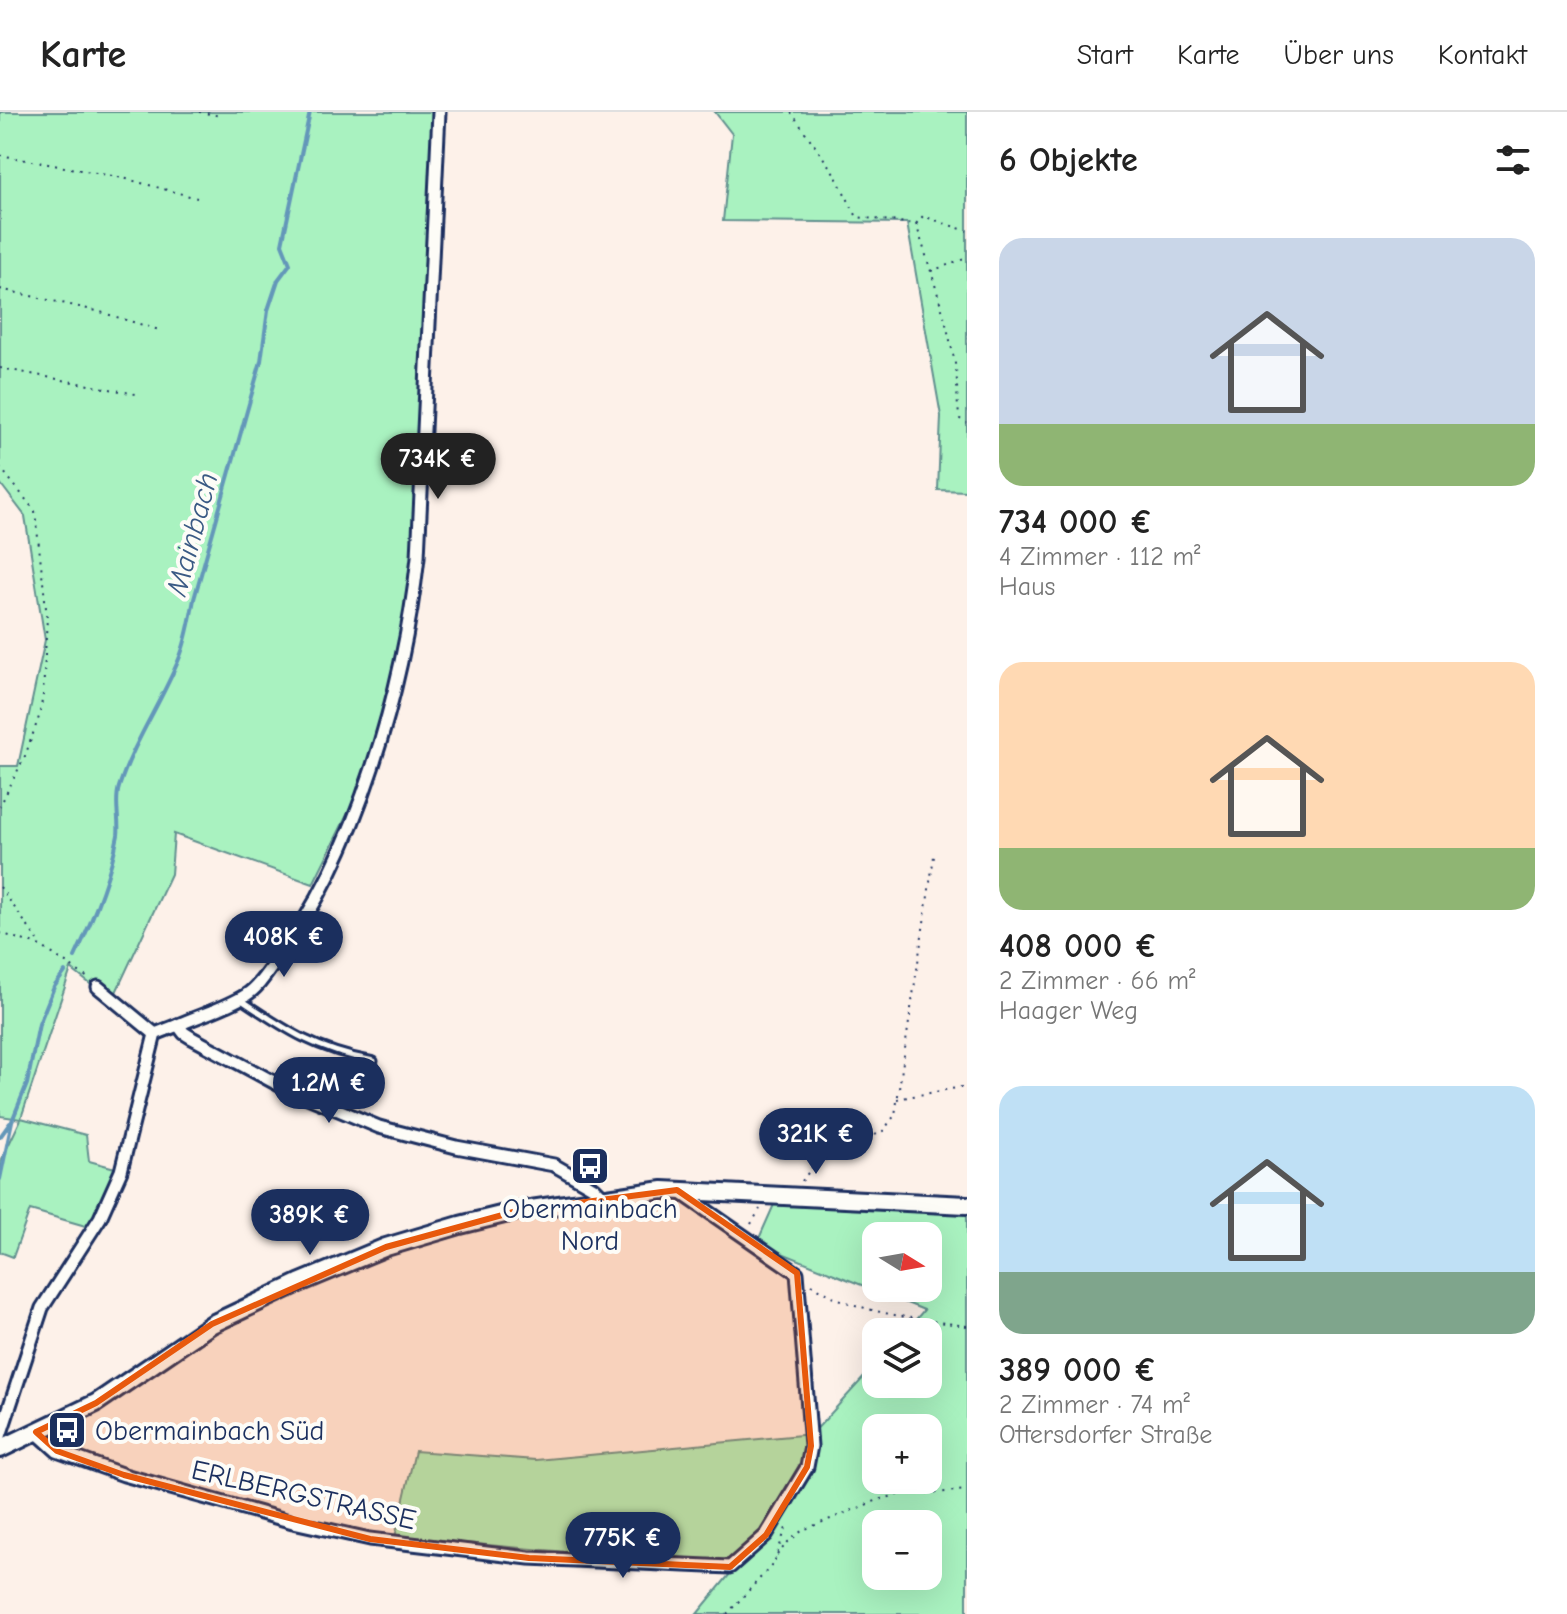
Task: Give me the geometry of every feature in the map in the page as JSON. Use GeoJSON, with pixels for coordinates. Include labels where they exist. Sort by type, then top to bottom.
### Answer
{"type":"FeatureCollection","features":[{"type":"Feature","properties":{"kind":"main road"},"geometry":{"type":"LineString","coordinates":[[0,1449],[96,1403],[212,1324],[299,1283],[372,1253],[517,1211],[670,1190],[967,1205]]}},
{"type":"Feature","properties":{"kind":"street"},"geometry":{"type":"LineString","coordinates":[[155,1034],[245,996],[260,982],[295,935],[331,869],[379,747],[412,610],[418,557],[439,112]]}},
{"type":"Feature","properties":{"kind":"street"},"geometry":{"type":"LineString","coordinates":[[98,987],[155,1034]]}},
{"type":"Feature","properties":{"kind":"street"},"geometry":{"type":"LineString","coordinates":[[178,1025],[192,1038],[281,1086],[379,1127],[456,1147],[554,1165],[594,1188],[604,1198]]}},
{"type":"Feature","properties":{"kind":"street"},"geometry":{"type":"LineString","coordinates":[[0,1436],[42,1308],[100,1218],[121,1171],[155,1034]]}},
{"type":"Feature","properties":{"kind":"street"},"geometry":{"type":"LineString","coordinates":[[670,1190],[745,1236],[797,1273]]}},
{"type":"Feature","properties":{"kind":"street","name":"ERLBERGSTRASSE"},"geometry":{"type":"LineString","coordinates":[[36,1432],[57,1451],[124,1475],[293,1522],[370,1539],[529,1558],[730,1567],[766,1535],[807,1467],[811,1446],[797,1273]]}},
{"type":"Feature","properties":{"kind":"lane"},"geometry":{"type":"LineString","coordinates":[[239,998],[288,1032],[312,1044],[374,1061]]}},
{"type":"Feature","properties":{"kind":"path"},"geometry":{"type":"LineString","coordinates":[[199,112],[221,116]]}},
{"type":"Feature","properties":{"kind":"path"},"geometry":{"type":"LineString","coordinates":[[791,112],[834,173],[857,217],[916,224]]}},
{"type":"Feature","properties":{"kind":"path"},"geometry":{"type":"LineString","coordinates":[[0,155],[123,178],[197,198]]}},
{"type":"Feature","properties":{"kind":"path"},"geometry":{"type":"LineString","coordinates":[[916,224],[923,216],[967,231]]}},
{"type":"Feature","properties":{"kind":"path"},"geometry":{"type":"LineString","coordinates":[[916,224],[953,359],[960,419],[967,423]]}},
{"type":"Feature","properties":{"kind":"path"},"geometry":{"type":"LineString","coordinates":[[931,271],[967,258]]}},
{"type":"Feature","properties":{"kind":"path"},"geometry":{"type":"LineString","coordinates":[[0,289],[97,311],[159,330]]}},
{"type":"Feature","properties":{"kind":"path"},"geometry":{"type":"LineString","coordinates":[[0,368],[141,395]]}},
{"type":"Feature","properties":{"kind":"path"},"geometry":{"type":"LineString","coordinates":[[0,467],[35,511],[47,617],[39,717],[25,756],[0,806]]}},
{"type":"Feature","properties":{"kind":"path"},"geometry":{"type":"LineString","coordinates":[[798,1186],[813,1166],[883,1131],[895,1115],[934,856]]}},
{"type":"Feature","properties":{"kind":"path"},"geometry":{"type":"LineString","coordinates":[[0,887],[41,946]]}},
{"type":"Feature","properties":{"kind":"path"},"geometry":{"type":"LineString","coordinates":[[0,933],[41,946],[65,960],[98,987]]}},
{"type":"Feature","properties":{"kind":"path"},"geometry":{"type":"LineString","coordinates":[[897,1099],[967,1086]]}},
{"type":"Feature","properties":{"kind":"path"},"geometry":{"type":"LineString","coordinates":[[745,1236],[769,1193]]}},
{"type":"Feature","properties":{"kind":"path"},"geometry":{"type":"LineString","coordinates":[[797,1273],[829,1297],[906,1317],[967,1326]]}},
{"type":"Feature","properties":{"kind":"path"},"geometry":{"type":"LineString","coordinates":[[777,1555],[803,1530],[878,1500],[913,1491],[923,1494],[967,1490]]}},
{"type":"Feature","properties":{"kind":"path"},"geometry":{"type":"LineString","coordinates":[[727,1614],[774,1563],[787,1526]]}},
{"type":"Feature","properties":{"kind":"highlighted area"},"geometry":{"type":"Polygon","coordinates":[[[677,1190],[797,1273],[811,1446],[807,1467],[766,1535],[730,1567],[529,1558],[370,1539],[124,1475],[57,1451],[36,1432],[96,1403],[212,1324],[386,1247],[517,1211],[677,1190]]]}},
{"type":"Feature","properties":{"kind":"green space"},"geometry":{"type":"Polygon","coordinates":[[[0,112],[439,112],[415,593],[375,758],[313,884],[174,834],[171,874],[112,1001],[71,969],[21,1118],[86,1135],[89,1161],[115,1168],[89,1227],[30,1210],[13,1257],[0,1252],[0,1163],[21,1119],[0,1116],[0,766],[18,766],[45,640],[25,516],[0,483],[0,112]]]}},
{"type":"Feature","properties":{"kind":"green space"},"geometry":{"type":"Polygon","coordinates":[[[715,112],[967,112],[967,491],[938,490],[941,416],[907,223],[723,221],[732,134],[715,112]]]}},
{"type":"Feature","properties":{"kind":"green space"},"geometry":{"type":"Polygon","coordinates":[[[776,1200],[967,1212],[967,1614],[697,1614],[739,1563],[395,1537],[415,1451],[536,1460],[812,1434],[862,1379],[862,1398],[942,1398],[942,1318],[917,1318],[924,1310],[904,1302],[942,1302],[942,1222],[862,1222],[862,1285],[757,1243],[776,1200]]]}},
{"type":"Feature","properties":{"kind":"waterway","name":"Mainbach"},"geometry":{"type":"LineString","coordinates":[[75,957],[100,898],[115,851],[119,787],[184,645],[261,361],[268,310],[278,280],[290,264],[282,244],[310,112]]}},
{"type":"Feature","properties":{"kind":"waterway","name":"Mainbach"},"geometry":{"type":"LineString","coordinates":[[0,1179],[12,1121],[27,1084],[39,1024],[54,987],[65,972]]}},
{"type":"Feature","properties":{"kind":"waterway","name":"Mainbach"},"geometry":{"type":"LineString","coordinates":[[0,1137],[10,1123]]}},
{"type":"Feature","properties":{"kind":"place","name":"Obermainbach Nord"},"geometry":{"type":"Point","coordinates":[590,1166]}},
{"type":"Feature","properties":{"kind":"place","name":"Obermainbach Süd"},"geometry":{"type":"Point","coordinates":[67,1430]}}]}
